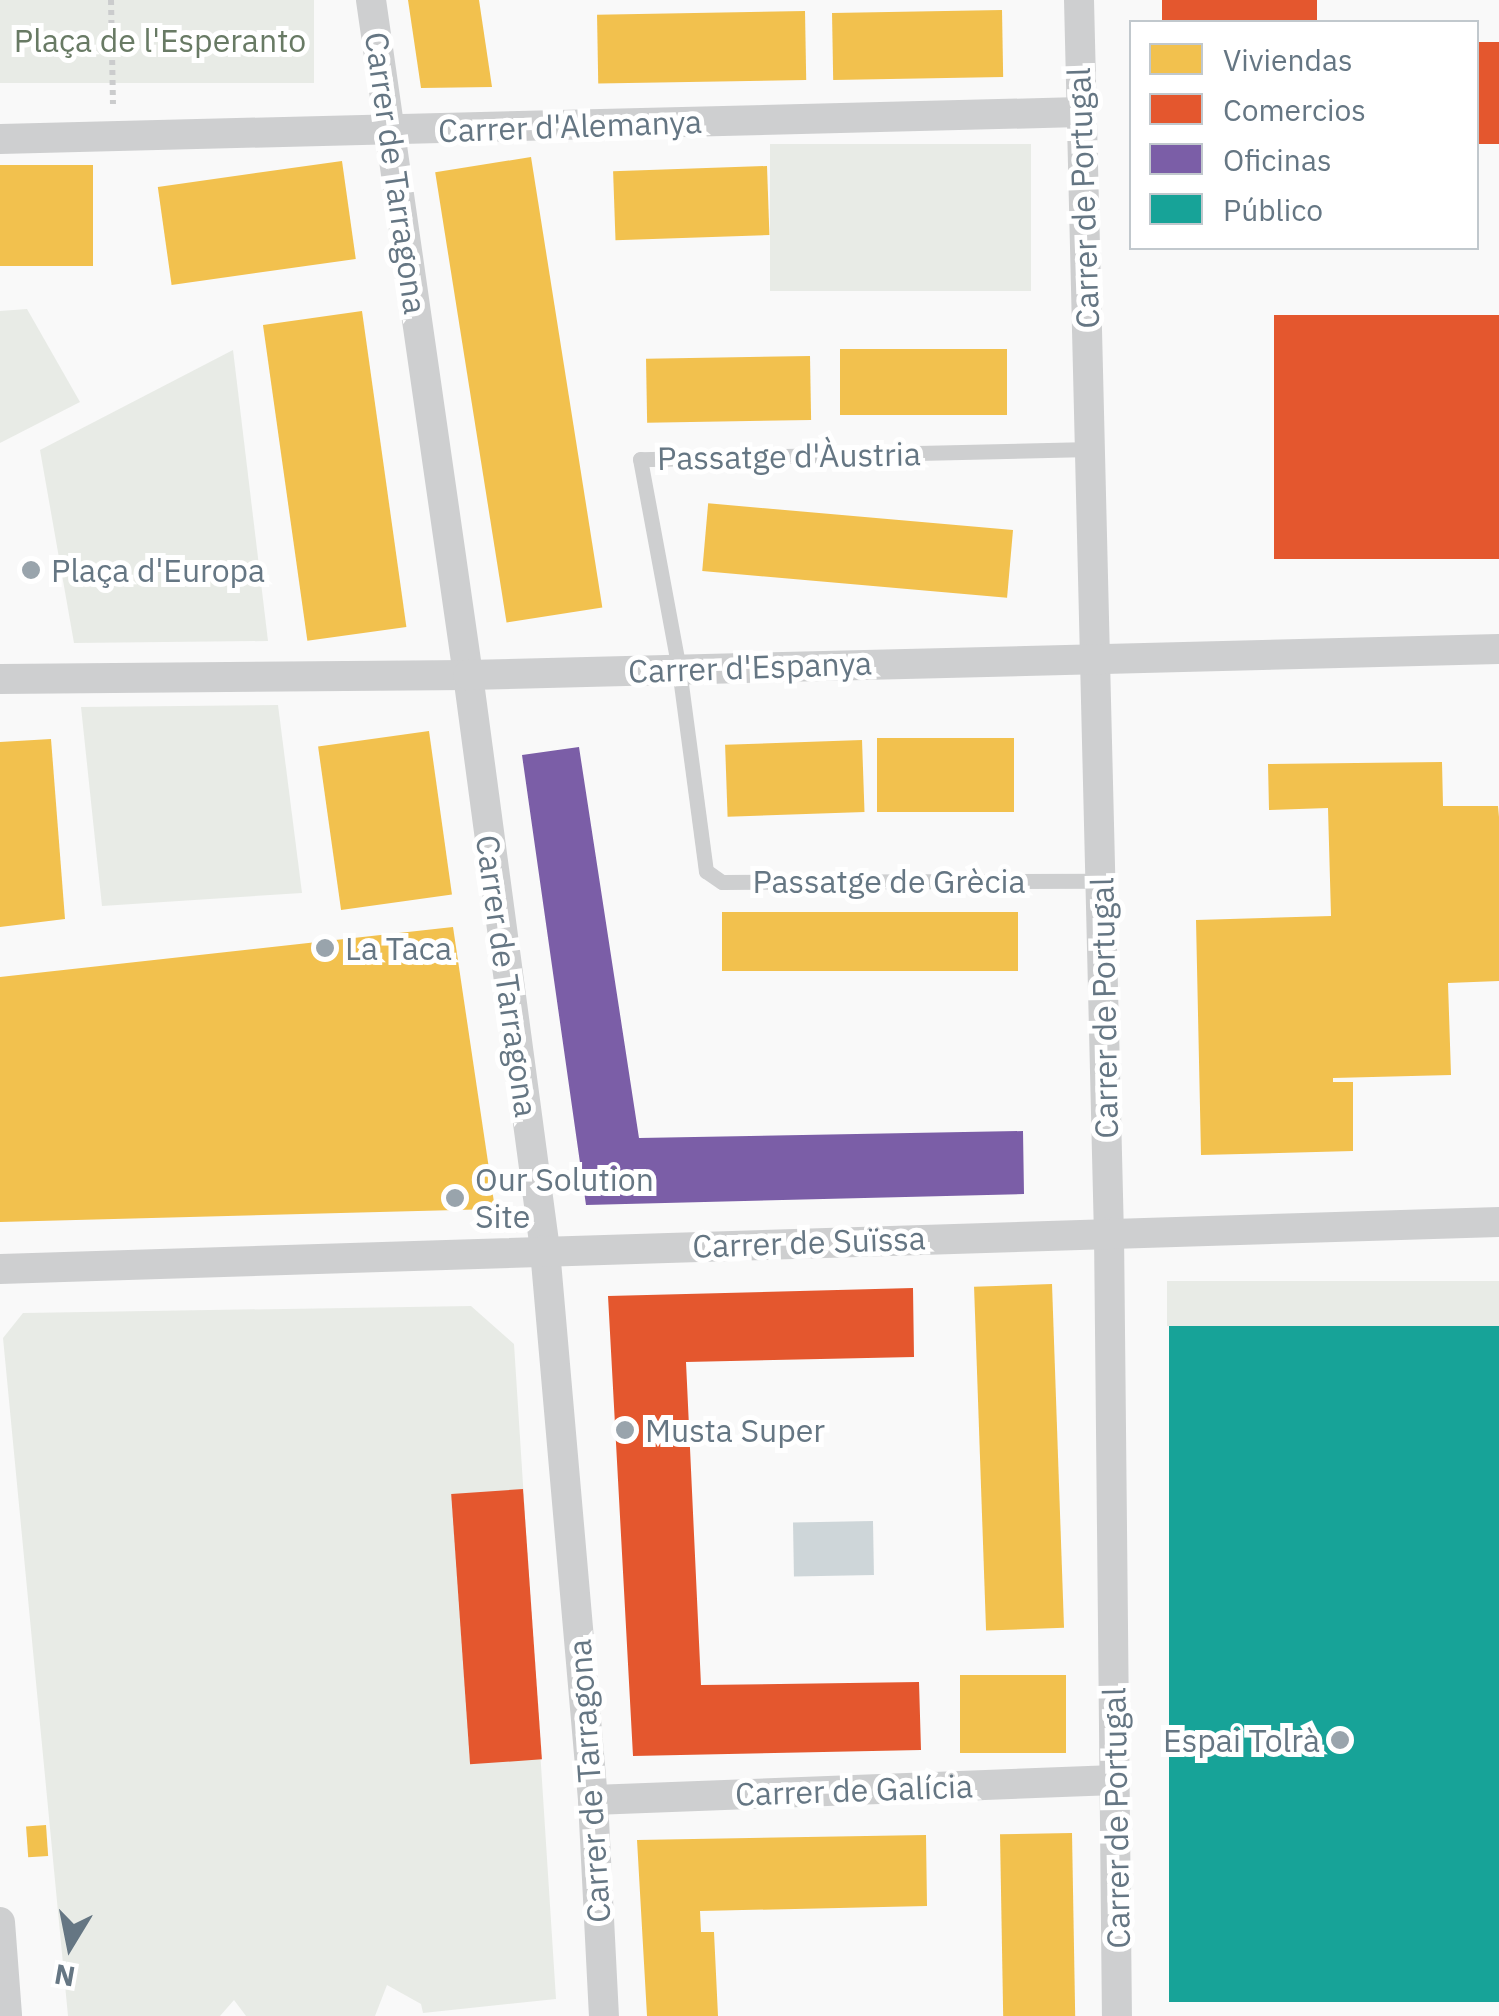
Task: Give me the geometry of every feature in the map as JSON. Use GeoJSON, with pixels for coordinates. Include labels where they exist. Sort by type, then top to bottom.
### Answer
{"type":"FeatureCollection","features":[{"type":"Feature","properties":{"kind":"street","name":"Carrer de Tarragona"},"geometry":{"type":"LineString","coordinates":[[371,0],[468,675],[545,1250],[593,1800],[604,2016]]}},
{"type":"Feature","properties":{"kind":"street","name":"Carrer de Portugal"},"geometry":{"type":"LineString","coordinates":[[1079,0],[1109,1232],[1117,2016]]}},
{"type":"Feature","properties":{"kind":"street","name":"Carrer d'Alemanya"},"geometry":{"type":"LineString","coordinates":[[0,139],[1080,112]]}},
{"type":"Feature","properties":{"kind":"street","name":"Carrer d'Espanya"},"geometry":{"type":"LineString","coordinates":[[0,678],[468,675],[1499,648]]}},
{"type":"Feature","properties":{"kind":"street","name":"Carrer de Suïssa"},"geometry":{"type":"LineString","coordinates":[[0,1269],[1499,1222]]}},
{"type":"Feature","properties":{"kind":"street","name":"Carrer de Galícia"},"geometry":{"type":"LineString","coordinates":[[593,1800],[1115,1780]]}},
{"type":"Feature","properties":{"kind":"street"},"geometry":{"type":"LineString","coordinates":[[0,1922],[7,2016]]}},
{"type":"Feature","properties":{"kind":"lane","name":"Passatge d'Àustria"},"geometry":{"type":"LineString","coordinates":[[679,668],[640,459],[1091,449]]}},
{"type":"Feature","properties":{"kind":"lane","name":"Passatge de Grècia"},"geometry":{"type":"LineString","coordinates":[[679,668],[706,871],[722,882],[1100,881]]}},
{"type":"Feature","properties":{"kind":"path"},"geometry":{"type":"LineString","coordinates":[[112,0],[114,137]]}},
{"type":"Feature","properties":{"kind":"green space","name":"Plaça de l'Esperanto"},"geometry":{"type":"Polygon","coordinates":[[[0,0],[314,0],[314,83],[0,83],[0,0]]]}},
{"type":"Feature","properties":{"kind":"green space"},"geometry":{"type":"Polygon","coordinates":[[[770,144],[1031,144],[1031,291],[770,291],[770,144]]]}},
{"type":"Feature","properties":{"kind":"green space"},"geometry":{"type":"Polygon","coordinates":[[[27,309],[80,402],[0,443],[0,311],[27,309]]]}},
{"type":"Feature","properties":{"kind":"green space"},"geometry":{"type":"Polygon","coordinates":[[[233,350],[268,641],[74,643],[40,450],[233,350]]]}},
{"type":"Feature","properties":{"kind":"green space"},"geometry":{"type":"Polygon","coordinates":[[[278,705],[302,893],[102,906],[81,707],[278,705]]]}},
{"type":"Feature","properties":{"kind":"green space"},"geometry":{"type":"Polygon","coordinates":[[[1167,1281],[1499,1281],[1499,1326],[1167,1326],[1167,1281]]]}},
{"type":"Feature","properties":{"kind":"green space"},"geometry":{"type":"Polygon","coordinates":[[[471,1306],[514,1344],[556,1999],[423,2013],[421,2004],[387,1985],[375,2016],[246,2016],[234,2000],[220,2016],[68,2016],[3,1338],[23,1313],[471,1306]]]}},
{"type":"Feature","properties":{"kind":"shaded area"},"geometry":{"type":"Polygon","coordinates":[[[873,1521],[874,1575],[794,1576],[793,1522],[873,1521]]]}},
{"type":"Feature","properties":{"kind":"building: Viviendas"},"geometry":{"type":"Polygon","coordinates":[[[408,0],[479,0],[492,87],[421,88],[408,0]]]}},
{"type":"Feature","properties":{"kind":"building: Viviendas"},"geometry":{"type":"Polygon","coordinates":[[[1002,10],[1003,77],[833,80],[832,13],[1002,10]]]}},
{"type":"Feature","properties":{"kind":"building: Viviendas"},"geometry":{"type":"Polygon","coordinates":[[[805,11],[806,80],[598,84],[597,15],[805,11]]]}},
{"type":"Feature","properties":{"kind":"building: Viviendas"},"geometry":{"type":"Polygon","coordinates":[[[531,157],[602,607],[507,623],[435,172],[531,157]]]}},
{"type":"Feature","properties":{"kind":"building: Viviendas"},"geometry":{"type":"Polygon","coordinates":[[[342,161],[356,259],[172,285],[158,187],[342,161]]]}},
{"type":"Feature","properties":{"kind":"building: Viviendas"},"geometry":{"type":"Polygon","coordinates":[[[0,165],[93,165],[93,266],[0,266],[0,165]]]}},
{"type":"Feature","properties":{"kind":"building: Viviendas"},"geometry":{"type":"Polygon","coordinates":[[[767,166],[769,235],[616,240],[613,171],[767,166]]]}},
{"type":"Feature","properties":{"kind":"building: Viviendas"},"geometry":{"type":"Polygon","coordinates":[[[362,311],[406,627],[307,641],[263,325],[362,311]]]}},
{"type":"Feature","properties":{"kind":"building: Viviendas"},"geometry":{"type":"Polygon","coordinates":[[[840,349],[1007,349],[1007,415],[840,415],[840,349]]]}},
{"type":"Feature","properties":{"kind":"building: Viviendas"},"geometry":{"type":"Polygon","coordinates":[[[810,356],[811,420],[647,423],[646,359],[810,356]]]}},
{"type":"Feature","properties":{"kind":"building: Viviendas"},"geometry":{"type":"Polygon","coordinates":[[[708,503],[1013,530],[1007,598],[702,571],[708,503]]]}},
{"type":"Feature","properties":{"kind":"building: Viviendas"},"geometry":{"type":"Polygon","coordinates":[[[429,731],[452,894],[341,910],[318,747],[429,731]]]}},
{"type":"Feature","properties":{"kind":"building: Viviendas"},"geometry":{"type":"Polygon","coordinates":[[[877,738],[1014,738],[1014,812],[877,812],[877,738]]]}},
{"type":"Feature","properties":{"kind":"building: Viviendas"},"geometry":{"type":"Polygon","coordinates":[[[51,739],[65,919],[0,927],[0,742],[51,739]]]}},
{"type":"Feature","properties":{"kind":"building: Viviendas"},"geometry":{"type":"Polygon","coordinates":[[[862,740],[865,812],[728,817],[725,745],[862,740]]]}},
{"type":"Feature","properties":{"kind":"building: Viviendas"},"geometry":{"type":"Polygon","coordinates":[[[1442,762],[1443,806],[1498,806],[1499,817],[1499,981],[1448,983],[1451,1075],[1333,1078],[1333,1082],[1353,1082],[1353,1151],[1201,1155],[1196,920],[1331,916],[1328,808],[1269,810],[1268,764],[1442,762]]]}},
{"type":"Feature","properties":{"kind":"building: Viviendas"},"geometry":{"type":"Polygon","coordinates":[[[722,912],[1018,912],[1018,971],[722,971],[722,912]]]}},
{"type":"Feature","properties":{"kind":"building: Viviendas"},"geometry":{"type":"Polygon","coordinates":[[[453,927],[495,1209],[0,1222],[0,977],[453,927]]]}},
{"type":"Feature","properties":{"kind":"building: Viviendas"},"geometry":{"type":"Polygon","coordinates":[[[1052,1284],[1064,1628],[986,1631],[974,1287],[1052,1284]]]}},
{"type":"Feature","properties":{"kind":"building: Viviendas"},"geometry":{"type":"Polygon","coordinates":[[[960,1675],[1066,1675],[1066,1753],[960,1753],[960,1675]]]}},
{"type":"Feature","properties":{"kind":"building: Viviendas"},"geometry":{"type":"Polygon","coordinates":[[[46,1825],[48,1856],[28,1857],[26,1826],[46,1825]]]}},
{"type":"Feature","properties":{"kind":"building: Viviendas"},"geometry":{"type":"Polygon","coordinates":[[[1072,1833],[1075,2016],[1003,2016],[1000,1834],[1072,1833]]]}},
{"type":"Feature","properties":{"kind":"building: Viviendas"},"geometry":{"type":"Polygon","coordinates":[[[926,1835],[927,1906],[700,1911],[701,1932],[714,1932],[718,2016],[647,2016],[637,1840],[926,1835]]]}},
{"type":"Feature","properties":{"kind":"building: Comercios"},"geometry":{"type":"Polygon","coordinates":[[[1162,0],[1317,0],[1317,20],[1162,20],[1162,0]]]}},
{"type":"Feature","properties":{"kind":"building: Comercios"},"geometry":{"type":"Polygon","coordinates":[[[1479,42],[1499,42],[1499,144],[1479,144],[1479,42]]]}},
{"type":"Feature","properties":{"kind":"building: Comercios"},"geometry":{"type":"Polygon","coordinates":[[[1274,315],[1499,315],[1499,559],[1274,559],[1274,315]]]}},
{"type":"Feature","properties":{"kind":"building: Comercios"},"geometry":{"type":"Polygon","coordinates":[[[913,1288],[914,1357],[686,1362],[701,1685],[919,1682],[921,1750],[633,1756],[608,1296],[913,1288]]]}},
{"type":"Feature","properties":{"kind":"building: Comercios"},"geometry":{"type":"Polygon","coordinates":[[[523,1489],[542,1759],[470,1764],[451,1494],[523,1489]]]}},
{"type":"Feature","properties":{"kind":"building: Oficinas"},"geometry":{"type":"Polygon","coordinates":[[[579,747],[639,1138],[1023,1131],[1024,1194],[586,1205],[522,755],[579,747]]]}},
{"type":"Feature","properties":{"kind":"building: Público","name":"Espai Tolrà"},"geometry":{"type":"Polygon","coordinates":[[[1169,1326],[1499,1326],[1499,2002],[1169,2002],[1169,1326]]]}},
{"type":"Feature","properties":{"kind":"place","name":"Plaça d'Europa"},"geometry":{"type":"Point","coordinates":[31,570]}},
{"type":"Feature","properties":{"kind":"place","name":"La Taca"},"geometry":{"type":"Point","coordinates":[325,948]}},
{"type":"Feature","properties":{"kind":"place","name":"Our Solution Site"},"geometry":{"type":"Point","coordinates":[455,1198]}},
{"type":"Feature","properties":{"kind":"place","name":"Musta Super"},"geometry":{"type":"Point","coordinates":[625,1430]}},
{"type":"Feature","properties":{"kind":"place","name":"Espai Tolrà"},"geometry":{"type":"Point","coordinates":[1340,1740]}}]}
